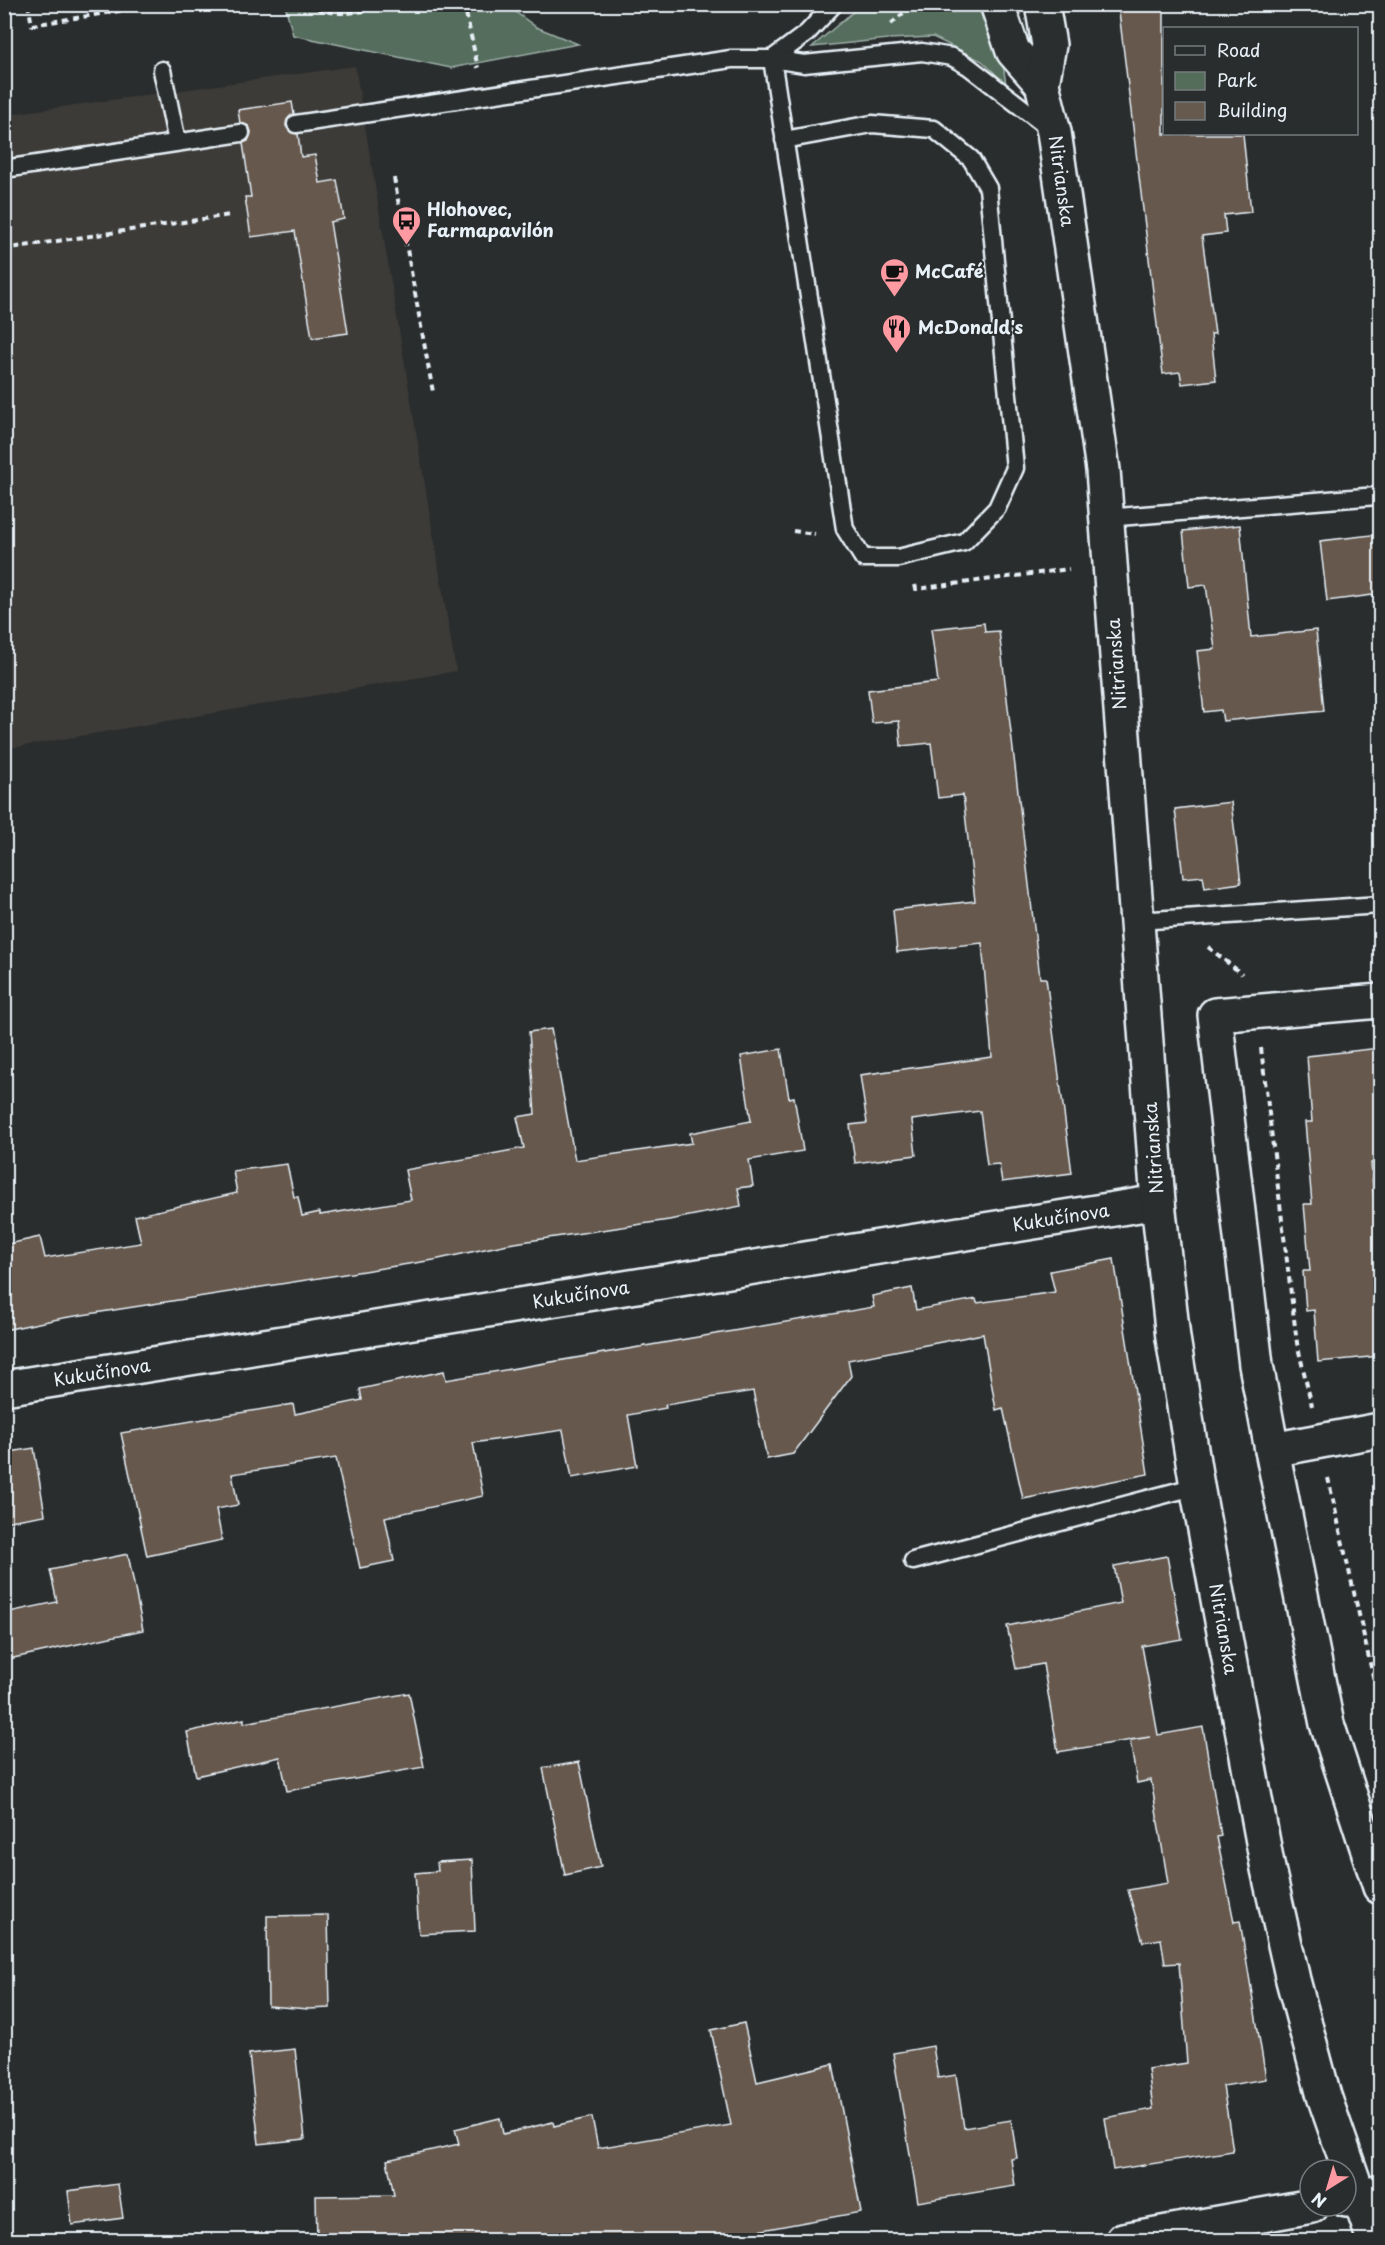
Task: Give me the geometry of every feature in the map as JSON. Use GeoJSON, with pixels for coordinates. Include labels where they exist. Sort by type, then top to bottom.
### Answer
{"type":"FeatureCollection","features":[{"type":"Feature","properties":{"kind":"street","name":"Nitrianska"},"geometry":{"type":"LineString","coordinates":[[997,4],[1013,51],[1042,84]]}},
{"type":"Feature","properties":{"kind":"street","name":"Nitrianska"},"geometry":{"type":"LineString","coordinates":[[1042,4],[1049,45],[1042,84],[1054,132],[1103,470],[1158,1202],[1173,1338],[1197,1486],[1247,1761],[1281,1924],[1324,2096],[1362,2196],[1374,2241]]}},
{"type":"Feature","properties":{"kind":"street"},"geometry":{"type":"LineString","coordinates":[[1380,1000],[1215,1015],[1257,1365],[1272,1450],[1327,1724],[1380,1887]]}},
{"type":"Feature","properties":{"kind":"street","name":"Kukučínova"},"geometry":{"type":"LineString","coordinates":[[4,1388],[1158,1202]]}},
{"type":"Feature","properties":{"kind":"street"},"geometry":{"type":"LineString","coordinates":[[1272,1450],[1380,1430]]}},
{"type":"Feature","properties":{"kind":"street"},"geometry":{"type":"LineString","coordinates":[[1123,2241],[1298,2209]]}},
{"type":"Feature","properties":{"kind":"lane"},"geometry":{"type":"LineString","coordinates":[[772,59],[807,33],[834,4]]}},
{"type":"Feature","properties":{"kind":"lane"},"geometry":{"type":"LineString","coordinates":[[296,124],[730,59],[772,59],[804,64],[922,52],[952,57],[968,66],[1054,132]]}},
{"type":"Feature","properties":{"kind":"lane"},"geometry":{"type":"LineString","coordinates":[[772,59],[784,140],[844,529],[863,558],[898,558],[964,542],[997,508],[1015,468],[988,188],[971,159],[934,129],[872,124],[784,140]]}},
{"type":"Feature","properties":{"kind":"lane"},"geometry":{"type":"LineString","coordinates":[[162,70],[177,142]]}},
{"type":"Feature","properties":{"kind":"lane"},"geometry":{"type":"LineString","coordinates":[[4,169],[241,133]]}},
{"type":"Feature","properties":{"kind":"lane"},"geometry":{"type":"LineString","coordinates":[[1106,518],[1377,496]]}},
{"type":"Feature","properties":{"kind":"lane"},"geometry":{"type":"LineString","coordinates":[[1137,921],[1380,905]]}},
{"type":"Feature","properties":{"kind":"lane"},"geometry":{"type":"LineString","coordinates":[[913,1561],[1197,1486]]}},
{"type":"Feature","properties":{"kind":"path"},"geometry":{"type":"LineString","coordinates":[[28,4],[32,26],[162,4]]}},
{"type":"Feature","properties":{"kind":"path"},"geometry":{"type":"LineString","coordinates":[[308,4],[320,12],[342,15],[397,4]]}},
{"type":"Feature","properties":{"kind":"path"},"geometry":{"type":"LineString","coordinates":[[464,4],[484,96]]}},
{"type":"Feature","properties":{"kind":"path"},"geometry":{"type":"LineString","coordinates":[[886,28],[913,4]]}},
{"type":"Feature","properties":{"kind":"path"},"geometry":{"type":"LineString","coordinates":[[394,178],[433,392]]}},
{"type":"Feature","properties":{"kind":"path"},"geometry":{"type":"LineString","coordinates":[[4,249],[230,215]]}},
{"type":"Feature","properties":{"kind":"path"},"geometry":{"type":"LineString","coordinates":[[1201,942],[1253,982],[1297,1343],[1380,1707]]}},
{"type":"Feature","properties":{"kind":"shaded area"},"geometry":{"type":"Polygon","coordinates":[[[355,66],[456,671],[5,749],[4,115],[355,66]]]}},
{"type":"Feature","properties":{"kind":"green space"},"geometry":{"type":"Polygon","coordinates":[[[285,5],[506,5],[536,27],[578,44],[451,68],[293,35],[285,5]]]}},
{"type":"Feature","properties":{"kind":"green space"},"geometry":{"type":"Polygon","coordinates":[[[861,5],[984,5],[1001,52],[1006,84],[982,61],[933,37],[812,47],[861,5]]]}},
{"type":"Feature","properties":{"kind":"building"},"geometry":{"type":"Polygon","coordinates":[[[1118,4],[1164,4],[1163,135],[1243,135],[1251,212],[1224,215],[1226,233],[1202,236],[1215,334],[1211,334],[1216,380],[1182,384],[1180,372],[1163,374],[1118,4]]]}},
{"type":"Feature","properties":{"kind":"building"},"geometry":{"type":"Polygon","coordinates":[[[292,102],[294,114],[287,120],[286,126],[292,133],[298,134],[301,157],[315,155],[320,183],[337,180],[344,219],[330,222],[348,333],[312,338],[295,231],[251,237],[245,197],[251,197],[243,143],[248,141],[251,132],[249,126],[240,123],[238,110],[292,102]]]}},
{"type":"Feature","properties":{"kind":"building"},"geometry":{"type":"Polygon","coordinates":[[[1240,525],[1251,637],[1316,630],[1324,711],[1223,721],[1221,710],[1204,712],[1197,651],[1215,649],[1206,585],[1189,587],[1183,531],[1240,525]]]}},
{"type":"Feature","properties":{"kind":"building"},"geometry":{"type":"Polygon","coordinates":[[[1380,534],[1380,594],[1327,601],[1320,541],[1380,534]]]}},
{"type":"Feature","properties":{"kind":"building"},"geometry":{"type":"Polygon","coordinates":[[[984,623],[985,632],[999,631],[1040,978],[1046,978],[1072,1173],[1002,1182],[999,1164],[987,1165],[980,1111],[912,1120],[916,1155],[855,1163],[850,1125],[867,1123],[860,1075],[992,1057],[982,943],[897,952],[893,910],[975,901],[963,795],[938,798],[931,743],[901,746],[899,721],[872,723],[868,690],[938,682],[931,629],[984,623]]]}},
{"type":"Feature","properties":{"kind":"building"},"geometry":{"type":"Polygon","coordinates":[[[1231,802],[1241,883],[1205,888],[1203,876],[1183,878],[1175,809],[1231,802]]]}},
{"type":"Feature","properties":{"kind":"building"},"geometry":{"type":"Polygon","coordinates":[[[551,1029],[575,1160],[692,1143],[690,1133],[751,1121],[741,1056],[781,1049],[789,1098],[794,1097],[803,1151],[749,1160],[753,1186],[738,1188],[741,1206],[669,1220],[508,1244],[434,1260],[63,1318],[4,1330],[4,1245],[40,1237],[45,1258],[141,1243],[135,1216],[237,1193],[233,1171],[287,1164],[294,1197],[298,1197],[302,1216],[320,1212],[320,1215],[411,1200],[405,1170],[524,1148],[517,1117],[535,1114],[529,1032],[551,1029]]]}},
{"type":"Feature","properties":{"kind":"building"},"geometry":{"type":"Polygon","coordinates":[[[1380,1048],[1380,1125],[1375,1126],[1378,1163],[1371,1163],[1380,1271],[1380,1356],[1318,1362],[1314,1310],[1306,1311],[1303,1271],[1310,1271],[1304,1204],[1312,1204],[1305,1122],[1312,1122],[1307,1056],[1380,1048]]]}},
{"type":"Feature","properties":{"kind":"building"},"geometry":{"type":"Polygon","coordinates":[[[1114,1259],[1148,1474],[1023,1499],[1003,1408],[996,1410],[983,1334],[848,1360],[851,1376],[793,1454],[767,1459],[753,1391],[665,1405],[666,1408],[628,1415],[637,1466],[572,1478],[563,1430],[473,1443],[483,1496],[385,1517],[394,1561],[360,1568],[336,1458],[232,1474],[238,1505],[216,1509],[222,1540],[147,1556],[121,1433],[293,1404],[295,1414],[362,1400],[360,1389],[444,1371],[446,1380],[874,1307],[872,1296],[912,1288],[916,1310],[976,1299],[977,1303],[1055,1292],[1050,1271],[1114,1259]]]}},
{"type":"Feature","properties":{"kind":"building"},"geometry":{"type":"Polygon","coordinates":[[[34,1448],[45,1515],[4,1522],[4,1453],[34,1448]]]}},
{"type":"Feature","properties":{"kind":"building"},"geometry":{"type":"Polygon","coordinates":[[[128,1554],[143,1630],[4,1660],[4,1613],[57,1602],[50,1570],[128,1554]]]}},
{"type":"Feature","properties":{"kind":"building"},"geometry":{"type":"Polygon","coordinates":[[[1167,1556],[1182,1639],[1142,1646],[1158,1735],[1203,1727],[1221,1836],[1217,1837],[1234,1922],[1240,1921],[1266,2079],[1223,2086],[1233,2151],[1113,2170],[1105,2118],[1153,2109],[1148,2069],[1187,2063],[1179,1963],[1165,1964],[1161,1939],[1143,1942],[1128,1890],[1168,1883],[1151,1780],[1137,1783],[1130,1740],[1058,1752],[1043,1664],[1016,1669],[1007,1626],[1121,1603],[1114,1566],[1167,1556]]]}},
{"type":"Feature","properties":{"kind":"building"},"geometry":{"type":"Polygon","coordinates":[[[409,1693],[424,1767],[287,1791],[280,1757],[196,1776],[187,1732],[244,1719],[244,1723],[409,1693]]]}},
{"type":"Feature","properties":{"kind":"building"},"geometry":{"type":"Polygon","coordinates":[[[579,1762],[601,1867],[565,1875],[543,1768],[579,1762]]]}},
{"type":"Feature","properties":{"kind":"building"},"geometry":{"type":"Polygon","coordinates":[[[472,1860],[475,1931],[419,1934],[415,1873],[438,1871],[437,1862],[472,1860]]]}},
{"type":"Feature","properties":{"kind":"building"},"geometry":{"type":"Polygon","coordinates":[[[328,1915],[330,2008],[268,2006],[267,1916],[328,1915]]]}},
{"type":"Feature","properties":{"kind":"building"},"geometry":{"type":"Polygon","coordinates":[[[744,2023],[757,2082],[833,2064],[861,2212],[702,2241],[317,2241],[316,2196],[394,2195],[387,2160],[459,2144],[455,2129],[500,2118],[503,2134],[553,2122],[554,2126],[592,2117],[598,2148],[731,2125],[711,2030],[744,2023]]]}},
{"type":"Feature","properties":{"kind":"building"},"geometry":{"type":"Polygon","coordinates":[[[933,2046],[938,2078],[956,2075],[964,2128],[1011,2120],[1017,2158],[1011,2159],[1015,2186],[918,2202],[893,2053],[933,2046]]]}},
{"type":"Feature","properties":{"kind":"building"},"geometry":{"type":"Polygon","coordinates":[[[295,2049],[305,2139],[259,2144],[249,2054],[295,2049]]]}},
{"type":"Feature","properties":{"kind":"building"},"geometry":{"type":"Polygon","coordinates":[[[118,2184],[123,2218],[72,2225],[68,2191],[118,2184]]]}},
{"type":"Feature","properties":{"kind":"place","name":"Hlohovec, Farmapavilón"},"geometry":{"type":"Point","coordinates":[406,246]}},
{"type":"Feature","properties":{"kind":"place","name":"McCafé"},"geometry":{"type":"Point","coordinates":[894,298]}},
{"type":"Feature","properties":{"kind":"place","name":"McDonald's"},"geometry":{"type":"Point","coordinates":[897,354]}}]}
